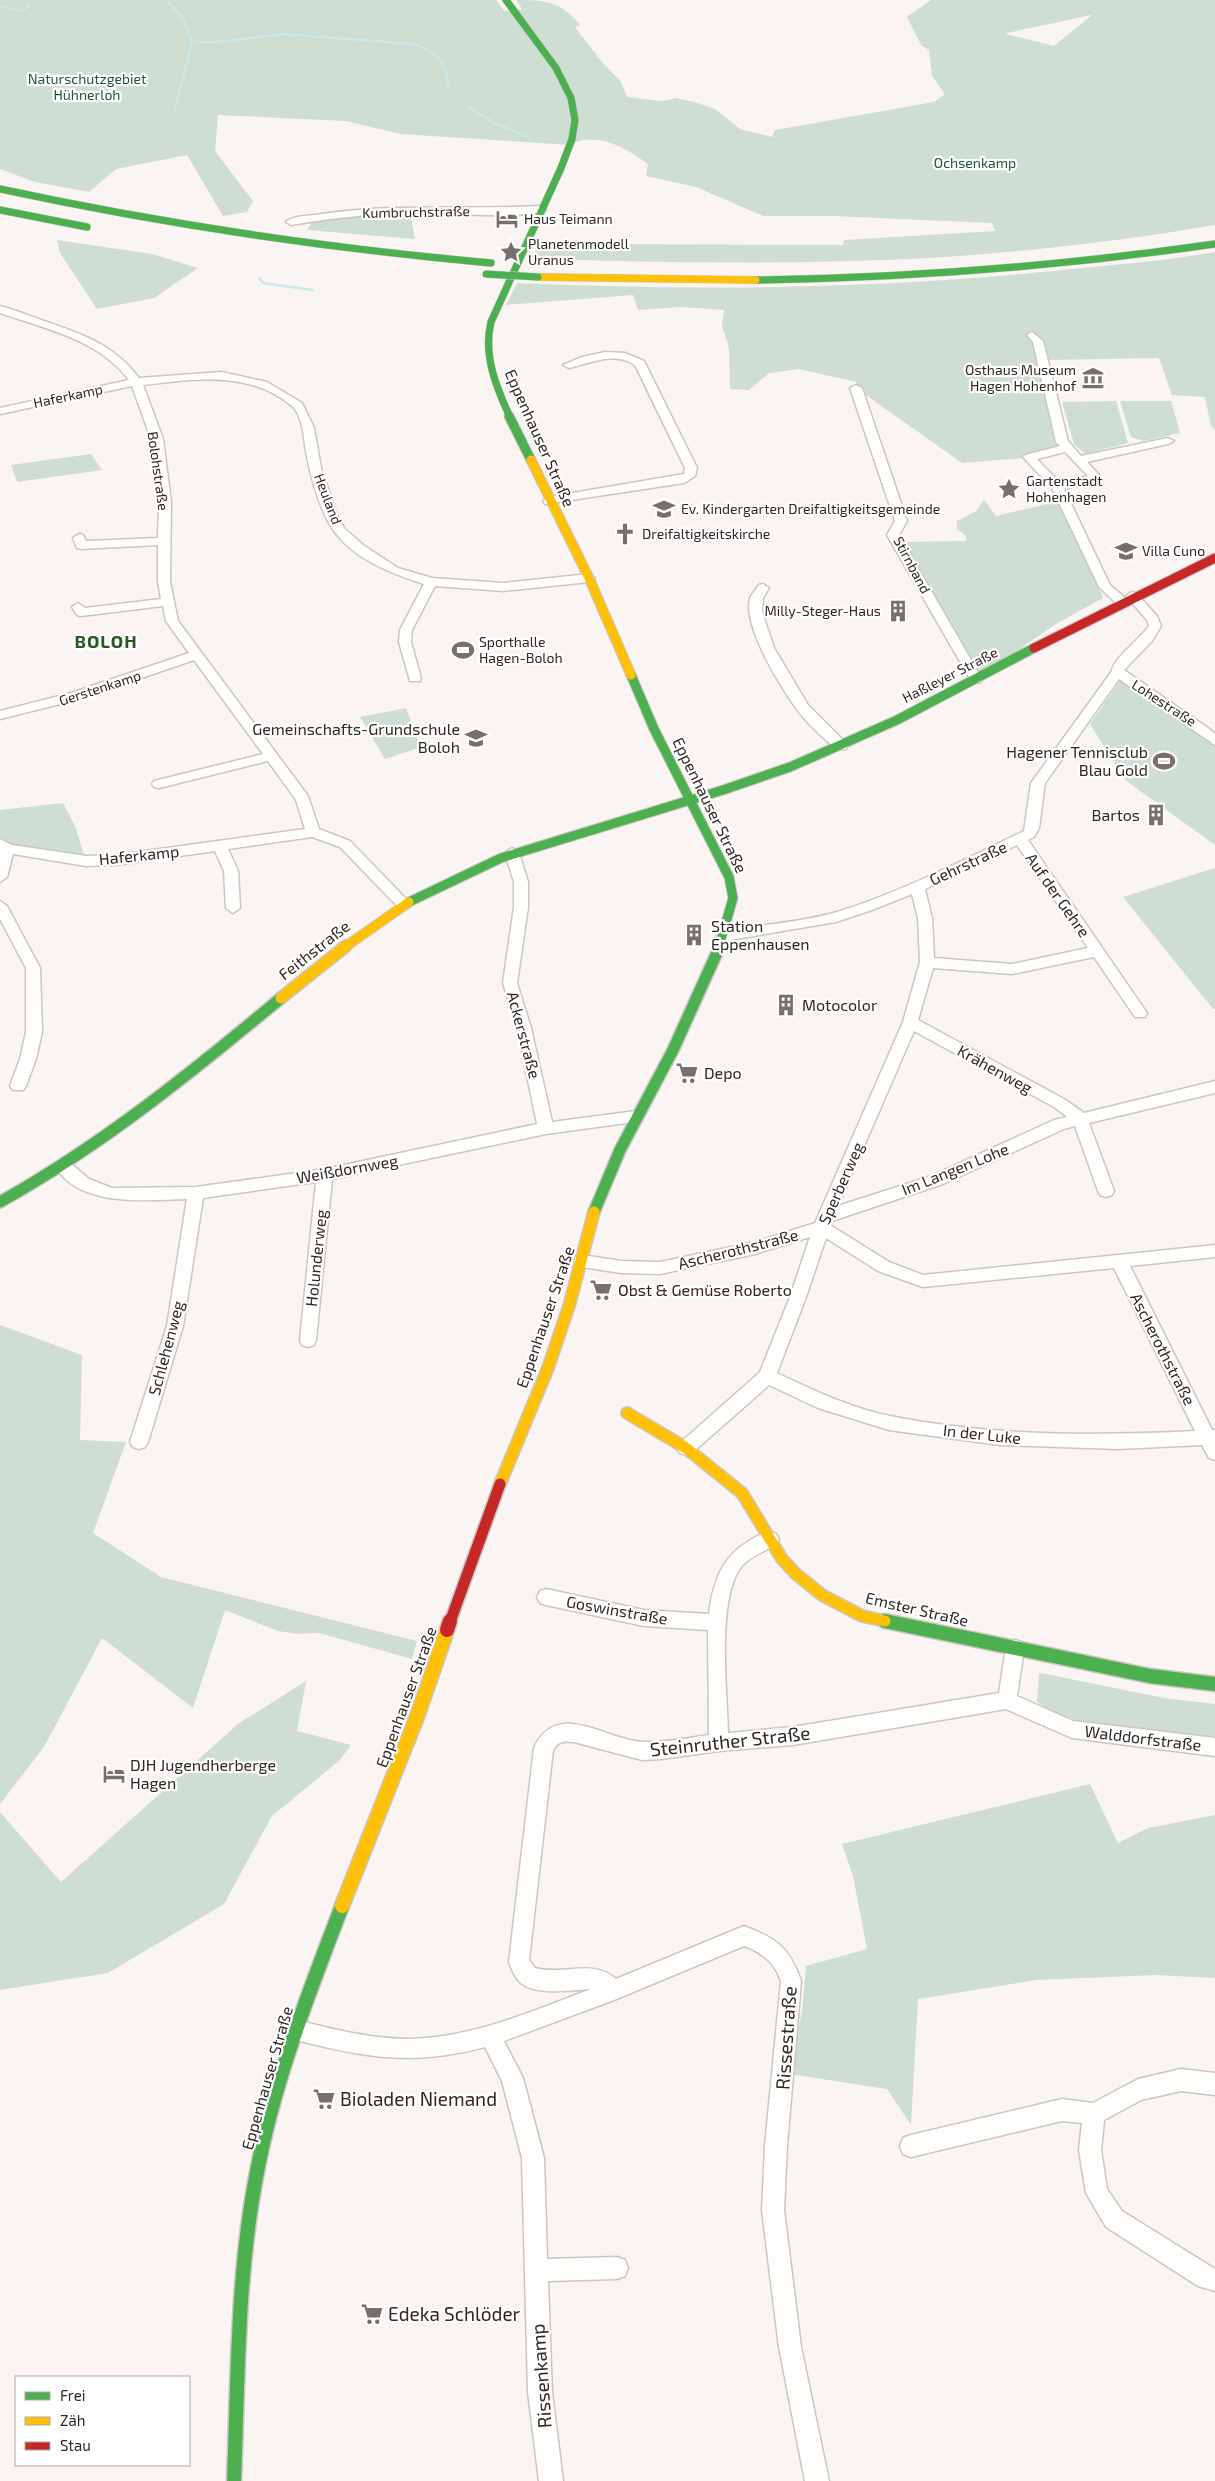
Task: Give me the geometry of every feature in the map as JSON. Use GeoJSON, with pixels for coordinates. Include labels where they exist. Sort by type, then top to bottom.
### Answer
{"type":"FeatureCollection","features":[{"type":"Feature","properties":{"kind":"main road","name":"Eppenhauser Straße"},"geometry":{"type":"LineString","coordinates":[[234,2481],[239,2338],[249,2216],[270,2112],[296,2030],[418,1714],[492,1502],[548,1368],[582,1260],[595,1210],[620,1150],[673,1050],[724,936],[731,914],[733,898],[732,886],[715,846],[654,729],[589,578],[549,501],[499,391],[490,362],[488,339],[496,307],[570,145],[575,113],[568,90],[559,74],[506,0]]}},
{"type":"Feature","properties":{"kind":"main road"},"geometry":{"type":"LineString","coordinates":[[1,181],[184,227],[489,268],[685,281],[849,279],[1023,268],[1215,244]]}},
{"type":"Feature","properties":{"kind":"main road"},"geometry":{"type":"LineString","coordinates":[[0,200],[96,226],[0,210]]}},
{"type":"Feature","properties":{"kind":"main road"},"geometry":{"type":"LineString","coordinates":[[540,272],[845,268],[1015,257],[1215,232]]}},
{"type":"Feature","properties":{"kind":"main road"},"geometry":{"type":"LineString","coordinates":[[428,269],[489,268]]}},
{"type":"Feature","properties":{"kind":"main road","name":"Haßleyer Straße"},"geometry":{"type":"LineString","coordinates":[[690,801],[799,763],[841,746],[976,679],[1127,599],[1215,558]]}},
{"type":"Feature","properties":{"kind":"main road","name":"Feithstraße"},"geometry":{"type":"LineString","coordinates":[[0,1202],[63,1166],[180,1081],[355,938],[404,905],[459,876],[512,853],[690,801]]}},
{"type":"Feature","properties":{"kind":"main road","name":"Emster Straße"},"geometry":{"type":"LineString","coordinates":[[627,1413],[686,1448],[742,1493],[782,1559],[796,1574],[822,1595],[862,1616],[1150,1676],[1215,1684]]}},
{"type":"Feature","properties":{"kind":"street","name":"Kumbruchstraße"},"geometry":{"type":"LineString","coordinates":[[291,222],[340,214],[409,210],[491,212],[541,209]]}},
{"type":"Feature","properties":{"kind":"street","name":"Bolohstraße"},"geometry":{"type":"LineString","coordinates":[[0,309],[83,338],[101,348],[124,366],[136,382],[157,439],[164,502],[163,541],[167,602],[176,626],[303,799],[313,832]]}},
{"type":"Feature","properties":{"kind":"street"},"geometry":{"type":"LineString","coordinates":[[0,320],[18,316]]}},
{"type":"Feature","properties":{"kind":"street"},"geometry":{"type":"LineString","coordinates":[[1032,335],[1038,341],[1062,442],[1096,478],[1057,487]]}},
{"type":"Feature","properties":{"kind":"street"},"geometry":{"type":"LineString","coordinates":[[549,501],[684,479],[689,476],[691,468],[640,363],[634,358],[621,355],[581,359],[569,365]]}},
{"type":"Feature","properties":{"kind":"street","name":"Heuland"},"geometry":{"type":"LineString","coordinates":[[136,382],[188,376],[221,375],[263,384],[298,405],[308,428],[315,468],[331,515],[339,530],[359,548],[394,572],[432,582],[503,587],[589,578]]}},
{"type":"Feature","properties":{"kind":"street","name":"Haferkamp"},"geometry":{"type":"LineString","coordinates":[[0,411],[136,382]]}},
{"type":"Feature","properties":{"kind":"street","name":"Stirnband"},"geometry":{"type":"LineString","coordinates":[[856,388],[901,521],[894,535],[976,679]]}},
{"type":"Feature","properties":{"kind":"street"},"geometry":{"type":"LineString","coordinates":[[1078,460],[1168,441]]}},
{"type":"Feature","properties":{"kind":"street"},"geometry":{"type":"LineString","coordinates":[[1067,448],[1029,457],[1057,487],[1105,587],[1127,599]]}},
{"type":"Feature","properties":{"kind":"street"},"geometry":{"type":"LineString","coordinates":[[81,544],[163,541]]}},
{"type":"Feature","properties":{"kind":"street"},"geometry":{"type":"LineString","coordinates":[[415,678],[405,642],[406,630],[432,582]]}},
{"type":"Feature","properties":{"kind":"street"},"geometry":{"type":"LineString","coordinates":[[762,588],[755,598],[756,614],[778,671],[803,709],[841,746]]}},
{"type":"Feature","properties":{"kind":"street","name":"Lohestraße"},"geometry":{"type":"LineString","coordinates":[[1127,599],[1152,619],[1155,626],[1148,638],[1118,667],[1118,671],[1166,708],[1197,724],[1215,741]]}},
{"type":"Feature","properties":{"kind":"street"},"geometry":{"type":"LineString","coordinates":[[80,611],[167,602]]}},
{"type":"Feature","properties":{"kind":"street","name":"Gerstenkamp"},"geometry":{"type":"LineString","coordinates":[[0,714],[30,709],[114,685],[198,654]]}},
{"type":"Feature","properties":{"kind":"street","name":"Gehrstraße"},"geometry":{"type":"LineString","coordinates":[[724,936],[836,917],[868,907],[1029,834],[1032,828],[1038,783],[1118,671]]}},
{"type":"Feature","properties":{"kind":"street"},"geometry":{"type":"LineString","coordinates":[[159,784],[272,756]]}},
{"type":"Feature","properties":{"kind":"street"},"geometry":{"type":"LineString","coordinates":[[313,832],[345,844],[404,905]]}},
{"type":"Feature","properties":{"kind":"street","name":"Haferkamp"},"geometry":{"type":"LineString","coordinates":[[4,847],[86,861],[109,860],[313,832]]}},
{"type":"Feature","properties":{"kind":"street","name":"Auf der Gehre"},"geometry":{"type":"LineString","coordinates":[[1020,839],[1140,1013]]}},
{"type":"Feature","properties":{"kind":"street"},"geometry":{"type":"LineString","coordinates":[[220,846],[231,871],[233,908]]}},
{"type":"Feature","properties":{"kind":"street"},"geometry":{"type":"LineString","coordinates":[[0,877],[4,847]]}},
{"type":"Feature","properties":{"kind":"street","name":"Ackerstraße"},"geometry":{"type":"LineString","coordinates":[[512,853],[521,882],[521,907],[510,983],[524,1028],[546,1128]]}},
{"type":"Feature","properties":{"kind":"street","name":"Sperberweg"},"geometry":{"type":"LineString","coordinates":[[686,1448],[767,1376],[798,1297],[824,1222],[910,1022],[927,962],[926,918],[917,886]]}},
{"type":"Feature","properties":{"kind":"street"},"geometry":{"type":"LineString","coordinates":[[0,906],[33,968],[34,1032],[28,1058],[18,1086]]}},
{"type":"Feature","properties":{"kind":"street","name":"Auf der Gehre"},"geometry":{"type":"LineString","coordinates":[[927,962],[1012,970],[1098,952]]}},
{"type":"Feature","properties":{"kind":"street","name":"Krähenweg"},"geometry":{"type":"LineString","coordinates":[[910,1022],[1059,1103],[1080,1118]]}},
{"type":"Feature","properties":{"kind":"street","name":"Im Langen Lohe"},"geometry":{"type":"LineString","coordinates":[[824,1222],[937,1180],[1060,1124],[1215,1087]]}},
{"type":"Feature","properties":{"kind":"street","name":"Weißdornweg"},"geometry":{"type":"LineString","coordinates":[[63,1166],[83,1183],[111,1194],[196,1192],[325,1175],[546,1128],[636,1117]]}},
{"type":"Feature","properties":{"kind":"street"},"geometry":{"type":"LineString","coordinates":[[1080,1118],[1106,1191]]}},
{"type":"Feature","properties":{"kind":"street","name":"Holunderweg"},"geometry":{"type":"LineString","coordinates":[[308,1340],[325,1175]]}},
{"type":"Feature","properties":{"kind":"street","name":"Schlehenweg"},"geometry":{"type":"LineString","coordinates":[[139,1442],[175,1326],[196,1192]]}},
{"type":"Feature","properties":{"kind":"street","name":"Ascherothstraße"},"geometry":{"type":"LineString","coordinates":[[582,1260],[621,1267],[660,1268],[755,1248],[824,1222],[897,1272],[910,1279],[923,1281],[1215,1251]]}},
{"type":"Feature","properties":{"kind":"street","name":"Ascherothstraße"},"geometry":{"type":"LineString","coordinates":[[1119,1261],[1211,1437]]}},
{"type":"Feature","properties":{"kind":"street","name":"In der Luke"},"geometry":{"type":"LineString","coordinates":[[767,1376],[824,1403],[889,1423],[1000,1438],[1118,1442],[1211,1437]]}},
{"type":"Feature","properties":{"kind":"street"},"geometry":{"type":"LineString","coordinates":[[1211,1437],[1215,1454]]}},
{"type":"Feature","properties":{"kind":"street"},"geometry":{"type":"LineString","coordinates":[[719,1742],[718,1623],[724,1581],[734,1562],[770,1539]]}},
{"type":"Feature","properties":{"kind":"street","name":"Goswinstraße"},"geometry":{"type":"LineString","coordinates":[[546,1597],[644,1618],[718,1623]]}},
{"type":"Feature","properties":{"kind":"street"},"geometry":{"type":"LineString","coordinates":[[1007,1700],[1015,1648]]}},
{"type":"Feature","properties":{"kind":"street","name":"Steinruther Straße"},"geometry":{"type":"LineString","coordinates":[[614,1990],[600,1978],[546,1981],[528,1976],[520,1962],[544,1748],[551,1737],[562,1732],[574,1733],[642,1751],[793,1736],[1007,1700]]}},
{"type":"Feature","properties":{"kind":"street","name":"Walddorfstraße"},"geometry":{"type":"LineString","coordinates":[[1007,1700],[1072,1729],[1215,1747]]}},
{"type":"Feature","properties":{"kind":"street","name":"Rissestraße"},"geometry":{"type":"LineString","coordinates":[[296,2030],[380,2048],[410,2049],[490,2036],[614,1990],[744,1936],[765,1943],[787,1965],[791,1981],[790,2012],[776,2146],[773,2210],[790,2347],[817,2481]]}},
{"type":"Feature","properties":{"kind":"street","name":"Rissenkamp"},"geometry":{"type":"LineString","coordinates":[[490,2036],[512,2078],[533,2158],[540,2392],[551,2481]]}},
{"type":"Feature","properties":{"kind":"street"},"geometry":{"type":"LineString","coordinates":[[911,2146],[1062,2110],[1094,2114],[1138,2090],[1181,2080],[1215,2084]]}},
{"type":"Feature","properties":{"kind":"street"},"geometry":{"type":"LineString","coordinates":[[1094,2114],[1090,2150],[1097,2193],[1114,2219],[1206,2278],[1215,2280]]}},
{"type":"Feature","properties":{"kind":"street"},"geometry":{"type":"LineString","coordinates":[[537,2270],[617,2268]]}},
{"type":"Feature","properties":{"kind":"green space"},"geometry":{"type":"Polygon","coordinates":[[[0,0],[496,0],[504,11],[522,9],[516,0],[544,2],[566,11],[580,25],[575,27],[601,61],[621,82],[627,97],[662,101],[677,98],[694,102],[715,109],[740,129],[772,137],[775,130],[934,102],[945,94],[932,76],[929,50],[921,45],[907,17],[931,0],[1215,0],[1215,225],[1126,239],[990,254],[854,261],[694,262],[533,259],[536,249],[584,244],[843,245],[844,240],[995,231],[992,223],[832,216],[763,216],[696,187],[646,176],[648,164],[621,147],[600,140],[590,139],[570,145],[400,134],[346,121],[218,115],[215,151],[253,201],[247,212],[223,216],[187,155],[116,169],[89,192],[35,182],[0,169],[0,0]],[[1092,15],[1006,34],[1054,46],[1092,15]]]}},
{"type":"Feature","properties":{"kind":"green space"},"geometry":{"type":"Polygon","coordinates":[[[410,213],[415,239],[307,230],[312,222],[324,220],[373,214],[410,213]]]}},
{"type":"Feature","properties":{"kind":"green space"},"geometry":{"type":"Polygon","coordinates":[[[57,240],[152,254],[198,268],[154,298],[97,309],[60,253],[57,240]]]}},
{"type":"Feature","properties":{"kind":"green space"},"geometry":{"type":"Polygon","coordinates":[[[1215,252],[1215,430],[1211,426],[1205,397],[1172,395],[1159,358],[1048,360],[1065,446],[1023,458],[962,463],[856,388],[856,382],[799,369],[769,373],[749,390],[730,389],[729,348],[722,326],[724,310],[681,307],[638,310],[633,295],[506,305],[517,283],[714,288],[845,285],[976,278],[1151,261],[1215,252]]]}},
{"type":"Feature","properties":{"kind":"green space"},"geometry":{"type":"Polygon","coordinates":[[[1116,401],[1128,443],[1085,454],[1074,444],[1062,402],[1116,401]]]}},
{"type":"Feature","properties":{"kind":"green space"},"geometry":{"type":"Polygon","coordinates":[[[1120,401],[1171,401],[1180,433],[1144,441],[1131,437],[1120,401]]]}},
{"type":"Feature","properties":{"kind":"green space"},"geometry":{"type":"Polygon","coordinates":[[[91,454],[102,470],[17,482],[11,465],[91,454]]]}},
{"type":"Feature","properties":{"kind":"green space"},"geometry":{"type":"Polygon","coordinates":[[[984,500],[996,516],[1064,500],[1103,598],[1056,624],[976,679],[897,542],[966,541],[966,536],[957,529],[957,521],[976,511],[984,500]]]}},
{"type":"Feature","properties":{"kind":"green space","name":"Hagener Tennisclub Blau Gold"},"geometry":{"type":"Polygon","coordinates":[[[1123,676],[1215,741],[1215,845],[1125,780],[1090,724],[1123,676]]]}},
{"type":"Feature","properties":{"kind":"green space"},"geometry":{"type":"Polygon","coordinates":[[[406,708],[421,747],[385,759],[360,717],[406,708]]]}},
{"type":"Feature","properties":{"kind":"green space"},"geometry":{"type":"Polygon","coordinates":[[[63,803],[75,826],[86,861],[0,844],[0,810],[63,803]]]}},
{"type":"Feature","properties":{"kind":"green space"},"geometry":{"type":"Polygon","coordinates":[[[1215,868],[1215,1009],[1213,1009],[1123,897],[1215,868]]]}},
{"type":"Feature","properties":{"kind":"green space"},"geometry":{"type":"Polygon","coordinates":[[[0,1325],[82,1355],[80,1440],[126,1442],[93,1533],[161,1577],[417,1641],[412,1659],[319,1633],[297,1634],[278,1631],[225,1610],[193,1708],[102,1638],[44,1747],[0,1804],[0,1325]]]}},
{"type":"Feature","properties":{"kind":"green space"},"geometry":{"type":"Polygon","coordinates":[[[1039,1674],[1164,1698],[1215,1704],[1215,1739],[1122,1729],[1076,1720],[1055,1712],[1037,1702],[1039,1674]]]}},
{"type":"Feature","properties":{"kind":"green space"},"geometry":{"type":"Polygon","coordinates":[[[306,1681],[297,1731],[351,1745],[340,1760],[272,1816],[224,1904],[108,1973],[0,1990],[0,1812],[61,1882],[238,1724],[306,1681]]]}},
{"type":"Feature","properties":{"kind":"green space"},"geometry":{"type":"Polygon","coordinates":[[[1090,1784],[1118,1843],[1148,1828],[1215,1815],[1215,1978],[1156,1975],[1036,1980],[918,1999],[911,2125],[887,2089],[789,2074],[802,2011],[806,1966],[867,1949],[853,1876],[842,1844],[1090,1784]]]}},
{"type":"Feature","properties":{"kind":"waterway"},"geometry":{"type":"LineString","coordinates":[[167,0],[183,19],[192,42],[175,109]]}},
{"type":"Feature","properties":{"kind":"waterway"},"geometry":{"type":"LineString","coordinates":[[0,6],[21,11],[29,6]]}},
{"type":"Feature","properties":{"kind":"waterway"},"geometry":{"type":"LineString","coordinates":[[192,39],[198,42],[218,42],[283,34],[413,44],[429,50],[440,60],[446,72],[448,89]]}},
{"type":"Feature","properties":{"kind":"waterway"},"geometry":{"type":"LineString","coordinates":[[469,108],[497,124],[529,137]]}},
{"type":"Feature","properties":{"kind":"waterway"},"geometry":{"type":"LineString","coordinates":[[259,278],[263,283],[313,290]]}},
{"type":"Feature","properties":{"kind":"traffic: fast"},"geometry":{"type":"LineString","coordinates":[[506,0],[556,68],[565,83],[575,112],[572,139],[565,158],[497,304],[489,331],[489,356],[497,387],[531,460]]}},
{"type":"Feature","properties":{"kind":"traffic: fast"},"geometry":{"type":"LineString","coordinates":[[0,189],[183,225],[367,251],[491,263]]}},
{"type":"Feature","properties":{"kind":"traffic: fast"},"geometry":{"type":"LineString","coordinates":[[0,210],[87,227]]}},
{"type":"Feature","properties":{"kind":"traffic: fast"},"geometry":{"type":"LineString","coordinates":[[756,280],[871,277],[986,270],[1101,259],[1215,244]]}},
{"type":"Feature","properties":{"kind":"traffic: fast"},"geometry":{"type":"LineString","coordinates":[[486,274],[538,277]]}},
{"type":"Feature","properties":{"kind":"traffic: fast"},"geometry":{"type":"LineString","coordinates":[[409,902],[466,873],[532,847],[723,790],[790,767],[897,720],[1034,648]]}},
{"type":"Feature","properties":{"kind":"traffic: fast"},"geometry":{"type":"LineString","coordinates":[[594,1212],[620,1150],[673,1050],[724,936],[733,898],[729,877],[715,846],[654,729],[631,675]]}},
{"type":"Feature","properties":{"kind":"traffic: fast"},"geometry":{"type":"LineString","coordinates":[[0,1202],[75,1158],[146,1108],[281,998]]}},
{"type":"Feature","properties":{"kind":"traffic: fast"},"geometry":{"type":"LineString","coordinates":[[885,1621],[1150,1676],[1215,1684]]}},
{"type":"Feature","properties":{"kind":"traffic: fast"},"geometry":{"type":"LineString","coordinates":[[234,2481],[239,2338],[249,2216],[257,2170],[289,2048],[342,1906]]}},
{"type":"Feature","properties":{"kind":"traffic: slow"},"geometry":{"type":"LineString","coordinates":[[538,277],[756,280]]}},
{"type":"Feature","properties":{"kind":"traffic: slow"},"geometry":{"type":"LineString","coordinates":[[531,460],[589,578],[631,675]]}},
{"type":"Feature","properties":{"kind":"traffic: slow"},"geometry":{"type":"LineString","coordinates":[[281,998],[358,936],[409,902]]}},
{"type":"Feature","properties":{"kind":"traffic: slow"},"geometry":{"type":"LineString","coordinates":[[500,1484],[548,1368],[569,1306],[594,1212]]}},
{"type":"Feature","properties":{"kind":"traffic: slow"},"geometry":{"type":"LineString","coordinates":[[627,1413],[686,1448],[742,1493],[782,1559],[796,1574],[822,1595],[862,1616],[885,1621]]}},
{"type":"Feature","properties":{"kind":"traffic: slow"},"geometry":{"type":"LineString","coordinates":[[342,1906],[418,1714],[447,1630]]}},
{"type":"Feature","properties":{"kind":"traffic: jam"},"geometry":{"type":"LineString","coordinates":[[1034,648],[1111,608],[1215,558]]}},
{"type":"Feature","properties":{"kind":"traffic: jam"},"geometry":{"type":"LineString","coordinates":[[447,1630],[500,1484]]}},
{"type":"Feature","properties":{"kind":"place","name":"Haus Teimann"},"geometry":{"type":"Point","coordinates":[507,219]}},
{"type":"Feature","properties":{"kind":"place","name":"Planetenmodell Uranus"},"geometry":{"type":"Point","coordinates":[511,252]}},
{"type":"Feature","properties":{"kind":"place","name":"Osthaus Museum Hagen Hohenhof"},"geometry":{"type":"Point","coordinates":[1093,378]}},
{"type":"Feature","properties":{"kind":"place","name":"Gartenstadt Hohenhagen"},"geometry":{"type":"Point","coordinates":[1009,489]}},
{"type":"Feature","properties":{"kind":"place","name":"Ev. Kindergarten Dreifaltigkeitsgemeinde"},"geometry":{"type":"Point","coordinates":[664,509]}},
{"type":"Feature","properties":{"kind":"place","name":"Dreifaltigkeitskirche"},"geometry":{"type":"Point","coordinates":[625,534]}},
{"type":"Feature","properties":{"kind":"place","name":"Villa Cuno"},"geometry":{"type":"Point","coordinates":[1126,551]}},
{"type":"Feature","properties":{"kind":"place","name":"Milly-Steger-Haus"},"geometry":{"type":"Point","coordinates":[898,611]}},
{"type":"Feature","properties":{"kind":"place","name":"Sporthalle Hagen-Boloh"},"geometry":{"type":"Point","coordinates":[463,650]}},
{"type":"Feature","properties":{"kind":"place","name":"Gemeinschafts-Grundschule Boloh"},"geometry":{"type":"Point","coordinates":[476,738]}},
{"type":"Feature","properties":{"kind":"place","name":"Hagener Tennisclub Blau Gold"},"geometry":{"type":"Point","coordinates":[1164,761]}},
{"type":"Feature","properties":{"kind":"place","name":"Bartos"},"geometry":{"type":"Point","coordinates":[1156,815]}},
{"type":"Feature","properties":{"kind":"place","name":"Station Eppenhausen"},"geometry":{"type":"Point","coordinates":[694,935]}},
{"type":"Feature","properties":{"kind":"place","name":"Motocolor"},"geometry":{"type":"Point","coordinates":[786,1005]}},
{"type":"Feature","properties":{"kind":"place","name":"Depo"},"geometry":{"type":"Point","coordinates":[687,1073]}},
{"type":"Feature","properties":{"kind":"place","name":"Obst & Gemüse Roberto"},"geometry":{"type":"Point","coordinates":[601,1290]}},
{"type":"Feature","properties":{"kind":"place","name":"DJH Jugendherberge Hagen"},"geometry":{"type":"Point","coordinates":[114,1774]}},
{"type":"Feature","properties":{"kind":"place","name":"Bioladen Niemand"},"geometry":{"type":"Point","coordinates":[324,2099]}},
{"type":"Feature","properties":{"kind":"place","name":"Edeka Schlöder"},"geometry":{"type":"Point","coordinates":[372,2314]}},
{"type":"Feature","properties":{"kind":"district","name":"BOLOH"},"geometry":{"type":"Point","coordinates":[106,642]}},
{"type":"Feature","properties":{"kind":"park label","name":"Naturschutzgebiet Hühnerloh"},"geometry":{"type":"Point","coordinates":[87,88]}},
{"type":"Feature","properties":{"kind":"park label","name":"Ochsenkamp"},"geometry":{"type":"Point","coordinates":[975,163]}}]}
